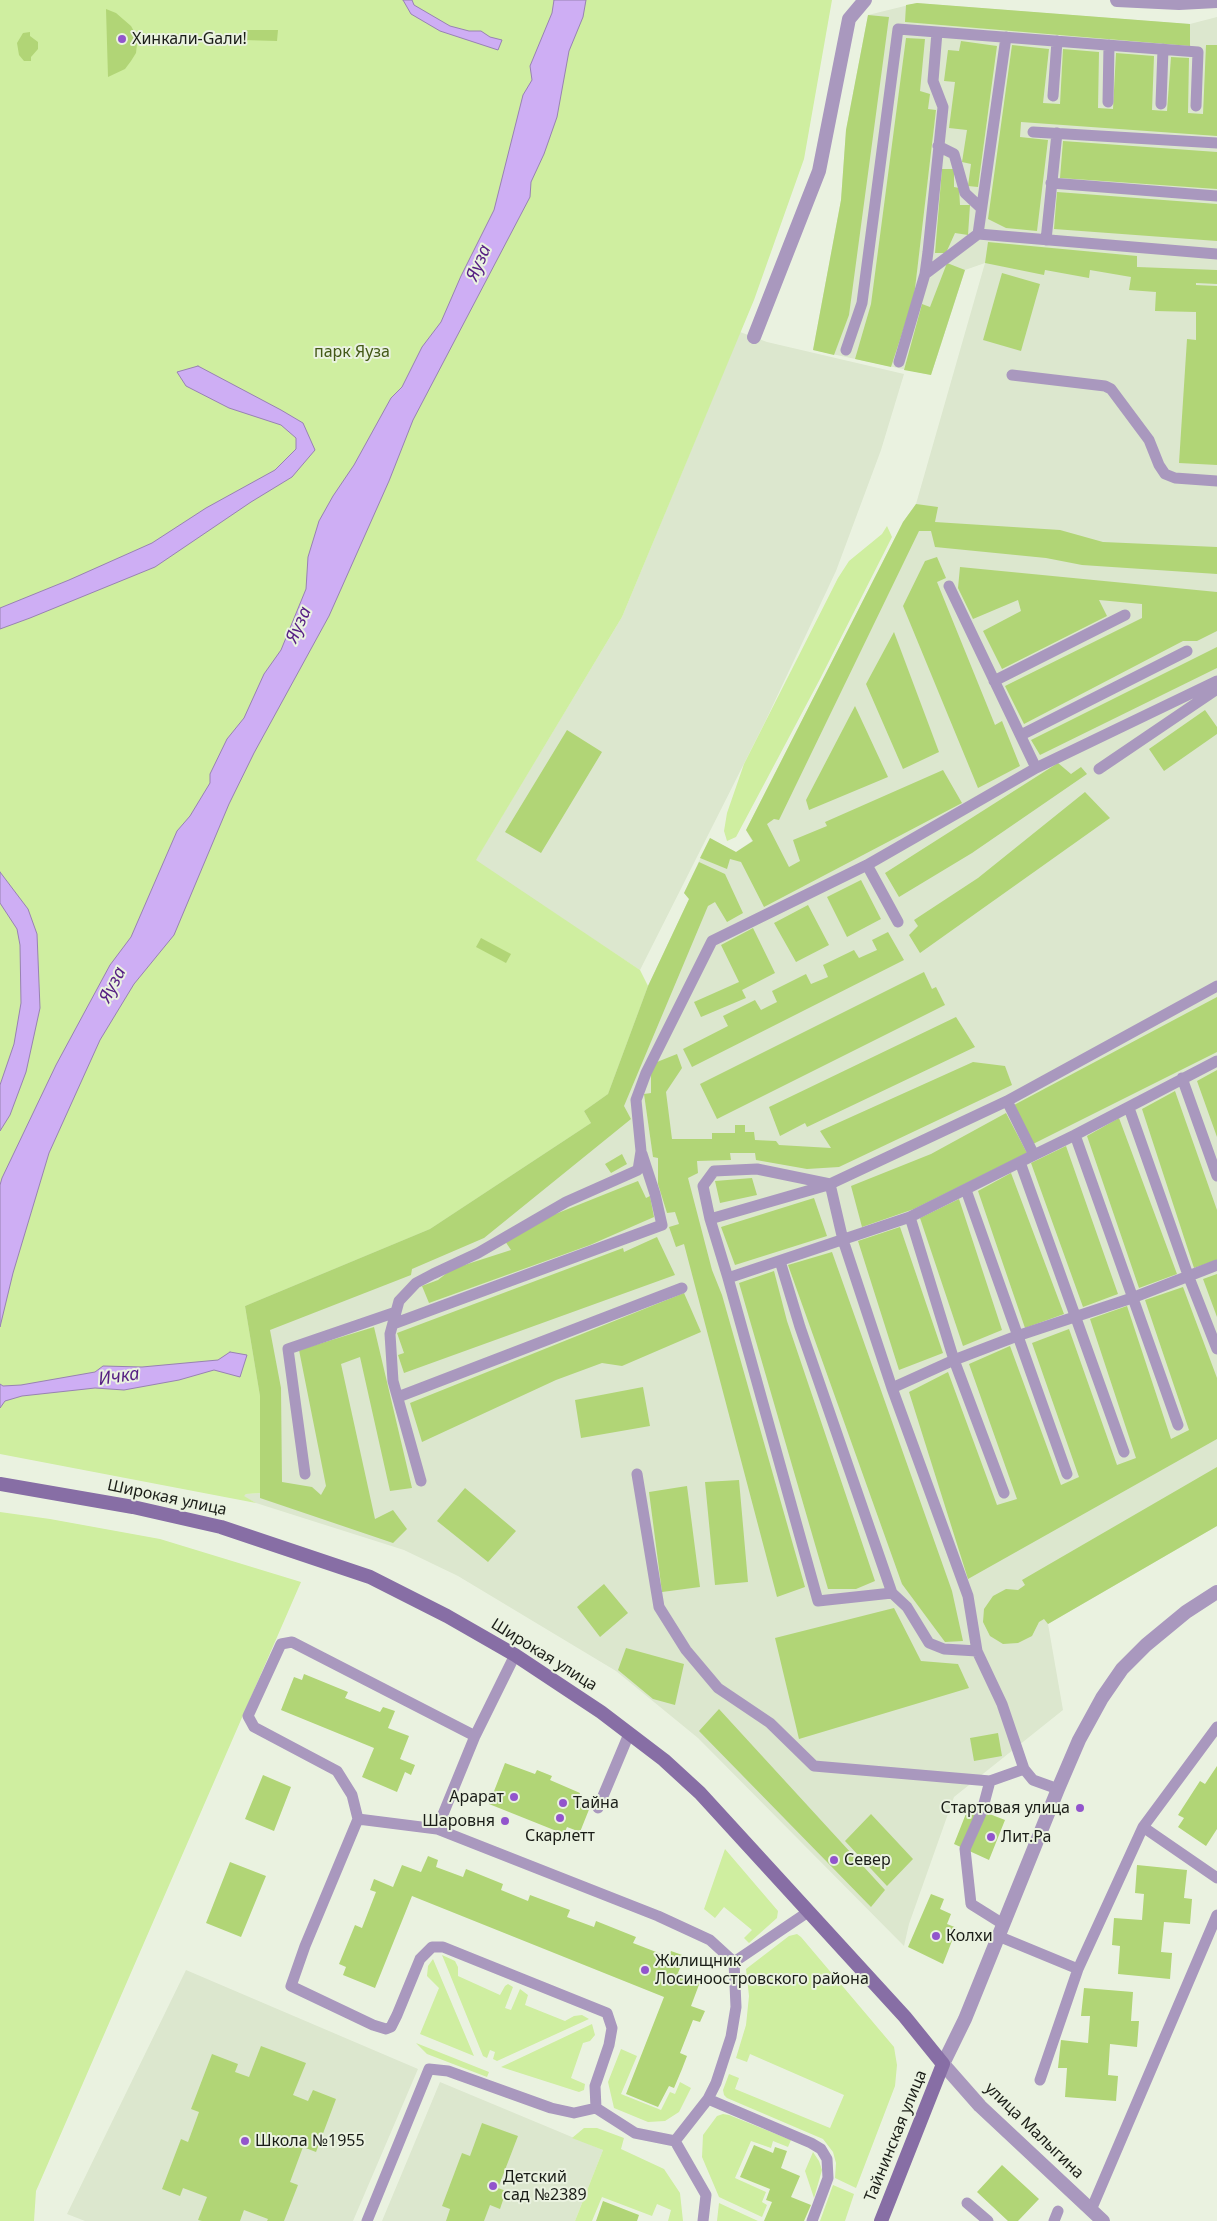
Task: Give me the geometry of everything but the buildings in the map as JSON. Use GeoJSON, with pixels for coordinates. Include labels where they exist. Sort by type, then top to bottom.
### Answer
{"type":"FeatureCollection","features":[{"type":"Feature","properties":{"kind":"main road","name":"Широкая улица"},"geometry":{"type":"LineString","coordinates":[[0,1484],[133,1508],[221,1527],[318,1558],[370,1577],[447,1616],[515,1655],[601,1712],[664,1760],[700,1793],[905,2017],[943,2064]]}},
{"type":"Feature","properties":{"kind":"main road","name":"Тайнинская улица"},"geometry":{"type":"LineString","coordinates":[[881,2221],[943,2064]]}},
{"type":"Feature","properties":{"kind":"street"},"geometry":{"type":"LineString","coordinates":[[754,338],[819,170],[849,19],[865,0]]}},
{"type":"Feature","properties":{"kind":"street"},"geometry":{"type":"LineString","coordinates":[[1117,0],[1179,3],[1217,1]]}},
{"type":"Feature","properties":{"kind":"street"},"geometry":{"type":"LineString","coordinates":[[943,2064],[965,2019],[1079,1740],[1102,1698],[1122,1669],[1146,1645],[1179,1618],[1217,1592]]}},
{"type":"Feature","properties":{"kind":"street","name":"улица Малыгина"},"geometry":{"type":"LineString","coordinates":[[943,2064],[980,2106],[1103,2221]]}},
{"type":"Feature","properties":{"kind":"lane"},"geometry":{"type":"LineString","coordinates":[[846,350],[862,303],[898,29],[1198,52],[1196,106]]}},
{"type":"Feature","properties":{"kind":"lane"},"geometry":{"type":"LineString","coordinates":[[899,362],[925,274],[943,107],[933,81],[937,32]]}},
{"type":"Feature","properties":{"kind":"lane"},"geometry":{"type":"LineString","coordinates":[[978,234],[1006,37]]}},
{"type":"Feature","properties":{"kind":"lane"},"geometry":{"type":"LineString","coordinates":[[1053,96],[1057,41]]}},
{"type":"Feature","properties":{"kind":"lane"},"geometry":{"type":"LineString","coordinates":[[1108,102],[1109,45]]}},
{"type":"Feature","properties":{"kind":"lane"},"geometry":{"type":"LineString","coordinates":[[1161,104],[1163,49]]}},
{"type":"Feature","properties":{"kind":"lane"},"geometry":{"type":"LineString","coordinates":[[1033,132],[1217,143]]}},
{"type":"Feature","properties":{"kind":"lane"},"geometry":{"type":"LineString","coordinates":[[1046,240],[1057,133]]}},
{"type":"Feature","properties":{"kind":"lane"},"geometry":{"type":"LineString","coordinates":[[938,146],[954,154],[965,193],[981,208]]}},
{"type":"Feature","properties":{"kind":"lane"},"geometry":{"type":"LineString","coordinates":[[1051,183],[1217,196]]}},
{"type":"Feature","properties":{"kind":"lane"},"geometry":{"type":"LineString","coordinates":[[925,274],[978,234],[1217,254]]}},
{"type":"Feature","properties":{"kind":"lane"},"geometry":{"type":"LineString","coordinates":[[1012,375],[1105,386],[1111,389],[1149,440],[1159,465],[1165,474],[1175,478],[1217,481]]}},
{"type":"Feature","properties":{"kind":"lane"},"geometry":{"type":"LineString","coordinates":[[949,586],[1036,768]]}},
{"type":"Feature","properties":{"kind":"lane"},"geometry":{"type":"LineString","coordinates":[[994,681],[1125,615]]}},
{"type":"Feature","properties":{"kind":"lane"},"geometry":{"type":"LineString","coordinates":[[1020,735],[1187,651]]}},
{"type":"Feature","properties":{"kind":"lane"},"geometry":{"type":"LineString","coordinates":[[393,1324],[662,1225],[655,1194],[641,1151],[636,1100],[646,1073],[712,942],[867,865],[1036,768],[1217,681]]}},
{"type":"Feature","properties":{"kind":"lane"},"geometry":{"type":"LineString","coordinates":[[1099,769],[1217,689]]}},
{"type":"Feature","properties":{"kind":"lane"},"geometry":{"type":"LineString","coordinates":[[867,865],[898,922]]}},
{"type":"Feature","properties":{"kind":"lane"},"geometry":{"type":"LineString","coordinates":[[710,1219],[830,1184],[1007,1101],[1217,986]]}},
{"type":"Feature","properties":{"kind":"lane"},"geometry":{"type":"LineString","coordinates":[[728,1278],[910,1218],[1130,1108],[1182,1078],[1217,1061]]}},
{"type":"Feature","properties":{"kind":"lane"},"geometry":{"type":"LineString","coordinates":[[1182,1078],[1217,1176]]}},
{"type":"Feature","properties":{"kind":"lane"},"geometry":{"type":"LineString","coordinates":[[1007,1101],[1034,1155]]}},
{"type":"Feature","properties":{"kind":"lane"},"geometry":{"type":"LineString","coordinates":[[1130,1108],[1188,1275],[1217,1349]]}},
{"type":"Feature","properties":{"kind":"lane"},"geometry":{"type":"LineString","coordinates":[[1076,1135],[1178,1425]]}},
{"type":"Feature","properties":{"kind":"lane"},"geometry":{"type":"LineString","coordinates":[[421,1481],[393,1381],[390,1334],[399,1301],[416,1283],[478,1252],[566,1202],[638,1170],[641,1151]]}},
{"type":"Feature","properties":{"kind":"lane"},"geometry":{"type":"LineString","coordinates":[[1020,1162],[1124,1452]]}},
{"type":"Feature","properties":{"kind":"lane"},"geometry":{"type":"LineString","coordinates":[[830,1184],[757,1169],[714,1171],[703,1186],[710,1219],[818,1601],[892,1592]]}},
{"type":"Feature","properties":{"kind":"lane"},"geometry":{"type":"LineString","coordinates":[[830,1184],[843,1240],[892,1388],[968,1596],[977,1651],[1002,1704],[1024,1769],[1033,1780],[1058,1789]]}},
{"type":"Feature","properties":{"kind":"lane"},"geometry":{"type":"LineString","coordinates":[[966,1190],[1067,1474]]}},
{"type":"Feature","properties":{"kind":"lane"},"geometry":{"type":"LineString","coordinates":[[910,1218],[954,1360],[1004,1494]]}},
{"type":"Feature","properties":{"kind":"lane"},"geometry":{"type":"LineString","coordinates":[[780,1261],[800,1327],[892,1592],[907,1607],[929,1643],[944,1649],[977,1651]]}},
{"type":"Feature","properties":{"kind":"lane"},"geometry":{"type":"LineString","coordinates":[[892,1388],[954,1360],[1017,1336],[1132,1298],[1217,1265]]}},
{"type":"Feature","properties":{"kind":"lane"},"geometry":{"type":"LineString","coordinates":[[398,1397],[682,1288]]}},
{"type":"Feature","properties":{"kind":"lane"},"geometry":{"type":"LineString","coordinates":[[305,1474],[288,1349],[396,1312]]}},
{"type":"Feature","properties":{"kind":"lane"},"geometry":{"type":"LineString","coordinates":[[637,1474],[659,1607],[686,1650],[718,1688],[770,1723],[814,1766],[990,1781],[1024,1769]]}},
{"type":"Feature","properties":{"kind":"lane"},"geometry":{"type":"LineString","coordinates":[[475,1736],[292,1642],[281,1644],[248,1716],[254,1727],[336,1772],[352,1795],[358,1818],[290,1986],[373,2025],[386,2029],[390,2027],[397,2015],[420,1960],[432,1948],[443,1947],[520,1979],[568,1996],[607,2013],[612,2028],[609,2045],[595,2086],[596,2108]]}},
{"type":"Feature","properties":{"kind":"lane"},"geometry":{"type":"LineString","coordinates":[[438,1829],[475,1736],[515,1655]]}},
{"type":"Feature","properties":{"kind":"lane"},"geometry":{"type":"LineString","coordinates":[[1040,2080],[1078,1969],[1143,1827],[1217,1726]]}},
{"type":"Feature","properties":{"kind":"lane"},"geometry":{"type":"LineString","coordinates":[[598,1808],[630,1734]]}},
{"type":"Feature","properties":{"kind":"lane"},"geometry":{"type":"LineString","coordinates":[[990,1781],[982,1811],[965,1849],[971,1904],[1001,1930],[1078,1969]]}},
{"type":"Feature","properties":{"kind":"lane"},"geometry":{"type":"LineString","coordinates":[[358,1818],[438,1829],[666,1920],[710,1940],[734,1962],[736,2007],[731,2037],[716,2083],[708,2099],[674,2141]]}},
{"type":"Feature","properties":{"kind":"lane"},"geometry":{"type":"LineString","coordinates":[[1143,1827],[1217,1878]]}},
{"type":"Feature","properties":{"kind":"lane"},"geometry":{"type":"LineString","coordinates":[[734,1962],[808,1912]]}},
{"type":"Feature","properties":{"kind":"lane"},"geometry":{"type":"LineString","coordinates":[[1091,2210],[1217,1915]]}},
{"type":"Feature","properties":{"kind":"lane"},"geometry":{"type":"LineString","coordinates":[[367,2221],[429,2069],[448,2071],[551,2108],[574,2113],[596,2108],[635,2132],[674,2141],[706,2195],[703,2221]]}},
{"type":"Feature","properties":{"kind":"lane"},"geometry":{"type":"LineString","coordinates":[[708,2099],[811,2143],[821,2150],[828,2159],[828,2178],[812,2221]]}},
{"type":"Feature","properties":{"kind":"lane"},"geometry":{"type":"LineString","coordinates":[[967,2203],[988,2221]]}},
{"type":"Feature","properties":{"kind":"shaded area"},"geometry":{"type":"Polygon","coordinates":[[[917,3],[1190,24],[1217,17],[1217,1526],[1048,1624],[1063,1710],[954,1797],[909,1924],[904,1946],[698,1738],[616,1671],[458,1576],[404,1550],[256,1503],[243,1496],[260,1493],[245,1306],[584,1111],[648,986],[689,899],[684,893],[710,838],[736,852],[752,841],[746,830],[903,522],[916,504],[985,263],[965,270],[931,375],[813,350],[841,200],[846,130],[868,15],[917,3]]]}},
{"type":"Feature","properties":{"kind":"shaded area"},"geometry":{"type":"Polygon","coordinates":[[[740,332],[767,342],[904,374],[881,450],[836,571],[765,722],[640,970],[475,861],[622,617],[740,332]]]}},
{"type":"Feature","properties":{"kind":"shaded area","name":"Школа №1955"},"geometry":{"type":"Polygon","coordinates":[[[186,1970],[418,2069],[353,2221],[85,2221],[67,2214],[186,1970]]]}},
{"type":"Feature","properties":{"kind":"shaded area","name":"Детский сад №2389"},"geometry":{"type":"Polygon","coordinates":[[[440,2082],[603,2150],[575,2221],[382,2221],[440,2082]]]}},
{"type":"Feature","properties":{"kind":"green space","name":"парк Яуза"},"geometry":{"type":"Polygon","coordinates":[[[0,0],[832,0],[804,159],[754,300],[622,617],[476,860],[640,970],[648,986],[608,1094],[584,1111],[591,1123],[430,1229],[245,1306],[260,1396],[260,1493],[246,1494],[244,1496],[256,1503],[0,1454],[0,0]]]}},
{"type":"Feature","properties":{"kind":"green space"},"geometry":{"type":"Polygon","coordinates":[[[887,526],[892,537],[820,679],[736,837],[727,841],[724,831],[727,813],[744,764],[838,578],[849,561],[882,534],[887,526]]]}},
{"type":"Feature","properties":{"kind":"green space"},"geometry":{"type":"Polygon","coordinates":[[[0,1512],[160,1539],[301,1582],[36,2191],[34,2221],[0,2221],[0,1512]]]}},
{"type":"Feature","properties":{"kind":"green space"},"geometry":{"type":"Polygon","coordinates":[[[725,1849],[778,1911],[777,1918],[749,1943],[744,1938],[752,1930],[724,1907],[715,1918],[704,1909],[725,1849]]]}},
{"type":"Feature","properties":{"kind":"green space"},"geometry":{"type":"Polygon","coordinates":[[[797,1934],[894,2047],[897,2065],[895,2086],[856,2188],[835,2178],[836,2163],[833,2152],[823,2139],[727,2098],[724,2095],[723,2090],[729,2074],[739,2078],[735,2089],[830,2128],[844,2095],[750,2054],[747,2062],[736,2058],[746,2025],[749,1996],[746,1969],[789,1936],[797,1934]]]}},
{"type":"Feature","properties":{"kind":"green space"},"geometry":{"type":"Polygon","coordinates":[[[442,1955],[455,1961],[458,1967],[458,1976],[500,1995],[508,1984],[513,1987],[505,2008],[511,2010],[520,1989],[528,1995],[525,2005],[565,2021],[574,2016],[582,2015],[589,2019],[497,2061],[493,2059],[495,2052],[490,2050],[487,2058],[483,2056],[442,1955]]]}},
{"type":"Feature","properties":{"kind":"green space"},"geometry":{"type":"Polygon","coordinates":[[[433,1959],[474,2056],[420,2034],[439,1988],[427,1976],[428,1966],[433,1959]]]}},
{"type":"Feature","properties":{"kind":"green space"},"geometry":{"type":"Polygon","coordinates":[[[592,2024],[595,2035],[590,2041],[583,2043],[571,2078],[585,2084],[584,2090],[579,2092],[501,2067],[592,2024]]]}},
{"type":"Feature","properties":{"kind":"green space"},"geometry":{"type":"Polygon","coordinates":[[[416,2043],[489,2072],[487,2077],[427,2054],[416,2043]]]}},
{"type":"Feature","properties":{"kind":"green space"},"geometry":{"type":"Polygon","coordinates":[[[621,2049],[637,2056],[621,2094],[661,2110],[670,2092],[675,2094],[680,2082],[691,2088],[679,2112],[665,2121],[648,2122],[614,2108],[608,2082],[621,2049]]]}},
{"type":"Feature","properties":{"kind":"green space"},"geometry":{"type":"Polygon","coordinates":[[[723,2114],[791,2140],[788,2147],[773,2141],[771,2148],[751,2141],[735,2178],[766,2192],[762,2202],[767,2205],[762,2217],[719,2197],[702,2157],[703,2135],[717,2116],[723,2114]]]}},
{"type":"Feature","properties":{"kind":"green space"},"geometry":{"type":"Polygon","coordinates":[[[584,2128],[597,2128],[624,2138],[621,2149],[664,2169],[680,2193],[683,2221],[668,2221],[671,2210],[657,2204],[652,2216],[602,2197],[592,2221],[575,2221],[603,2150],[572,2138],[584,2128]]]}},
{"type":"Feature","properties":{"kind":"green space"},"geometry":{"type":"Polygon","coordinates":[[[813,2152],[822,2170],[814,2198],[805,2171],[813,2152]]]}},
{"type":"Feature","properties":{"kind":"green space"},"geometry":{"type":"Polygon","coordinates":[[[833,2185],[854,2194],[845,2221],[820,2221],[833,2185]]]}},
{"type":"Feature","properties":{"kind":"green space"},"geometry":{"type":"Polygon","coordinates":[[[719,2203],[758,2221],[717,2221],[719,2203]]]}},
{"type":"Feature","properties":{"kind":"water"},"geometry":{"type":"Polygon","coordinates":[[[403,0],[412,0],[414,5],[450,26],[469,31],[481,31],[490,37],[502,40],[498,50],[440,31],[411,14],[403,0]]]}},
{"type":"Feature","properties":{"kind":"water","name":"Яуза"},"geometry":{"type":"Polygon","coordinates":[[[554,0],[586,0],[583,17],[569,51],[557,117],[544,154],[531,182],[530,197],[413,420],[389,481],[329,616],[254,753],[229,804],[174,935],[134,984],[100,1040],[49,1153],[13,1273],[0,1327],[0,1185],[2,1178],[56,1065],[110,965],[131,937],[177,831],[190,816],[210,783],[210,774],[227,739],[244,718],[264,674],[281,650],[306,589],[308,557],[319,521],[354,465],[391,398],[402,387],[422,347],[441,322],[461,276],[494,210],[523,95],[532,80],[530,66],[552,13],[554,0]]]}},
{"type":"Feature","properties":{"kind":"water"},"geometry":{"type":"Polygon","coordinates":[[[198,366],[303,423],[315,450],[292,477],[251,502],[155,567],[0,629],[0,608],[152,543],[206,508],[275,470],[296,449],[296,438],[281,425],[229,408],[186,386],[177,372],[198,366]]]}},
{"type":"Feature","properties":{"kind":"water"},"geometry":{"type":"Polygon","coordinates":[[[0,872],[28,909],[37,934],[40,1008],[26,1072],[10,1115],[0,1131],[0,1085],[14,1044],[21,1003],[20,945],[17,929],[0,903],[0,872]]]}},
{"type":"Feature","properties":{"kind":"water","name":"Ичка"},"geometry":{"type":"Polygon","coordinates":[[[230,1352],[247,1355],[240,1377],[214,1370],[179,1380],[124,1390],[95,1388],[22,1396],[5,1401],[0,1408],[0,1384],[3,1386],[21,1385],[95,1372],[103,1366],[142,1367],[218,1360],[230,1352]]]}},
{"type":"Feature","properties":{"kind":"place","name":"Хинкали-Gали!"},"geometry":{"type":"Point","coordinates":[122,39]}},
{"type":"Feature","properties":{"kind":"place","name":"Арарат"},"geometry":{"type":"Point","coordinates":[514,1797]}},
{"type":"Feature","properties":{"kind":"place","name":"Тайна"},"geometry":{"type":"Point","coordinates":[563,1803]}},
{"type":"Feature","properties":{"kind":"place","name":"Стартовая улица"},"geometry":{"type":"Point","coordinates":[1080,1808]}},
{"type":"Feature","properties":{"kind":"place","name":"Скарлетт"},"geometry":{"type":"Point","coordinates":[560,1818]}},
{"type":"Feature","properties":{"kind":"place","name":"Шаровня"},"geometry":{"type":"Point","coordinates":[505,1821]}},
{"type":"Feature","properties":{"kind":"place","name":"Лит.Ра"},"geometry":{"type":"Point","coordinates":[991,1837]}},
{"type":"Feature","properties":{"kind":"place","name":"Север"},"geometry":{"type":"Point","coordinates":[834,1860]}},
{"type":"Feature","properties":{"kind":"place","name":"Колхи"},"geometry":{"type":"Point","coordinates":[936,1936]}},
{"type":"Feature","properties":{"kind":"place","name":"Жилищник Лосиноостровского района"},"geometry":{"type":"Point","coordinates":[645,1970]}},
{"type":"Feature","properties":{"kind":"place","name":"Школа №1955"},"geometry":{"type":"Point","coordinates":[245,2141]}},
{"type":"Feature","properties":{"kind":"place","name":"Детский сад №2389"},"geometry":{"type":"Point","coordinates":[493,2186]}}]}
